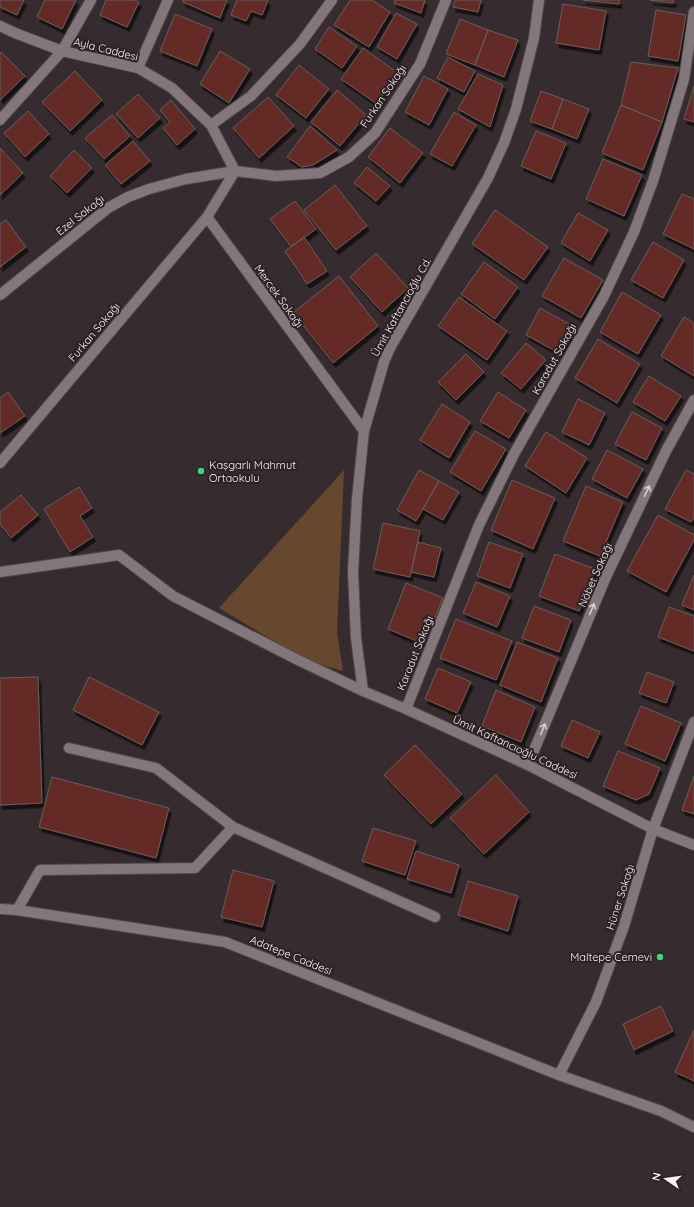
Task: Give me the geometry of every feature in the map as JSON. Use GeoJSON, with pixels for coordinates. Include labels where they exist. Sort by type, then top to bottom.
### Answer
{"type":"FeatureCollection","features":[{"type":"Feature","properties":{"kind":"street"},"geometry":{"type":"LineString","coordinates":[[0,120],[62,51],[91,0]]}},
{"type":"Feature","properties":{"kind":"street"},"geometry":{"type":"LineString","coordinates":[[138,68],[168,0]]}},
{"type":"Feature","properties":{"kind":"street"},"geometry":{"type":"LineString","coordinates":[[211,125],[251,96],[300,44],[332,0]]}},
{"type":"Feature","properties":{"kind":"street","name":"Furkan Sokağı"},"geometry":{"type":"LineString","coordinates":[[235,171],[276,176],[320,173],[349,157],[375,133],[420,64],[446,0]]}},
{"type":"Feature","properties":{"kind":"street","name":"Ümit Kaftancıoğlu Cd."},"geometry":{"type":"LineString","coordinates":[[363,692],[356,638],[353,572],[357,499],[364,431],[384,362],[390,348],[488,178],[504,144],[516,109],[534,38],[540,0]]}},
{"type":"Feature","properties":{"kind":"street","name":"Karadut Sokağı"},"geometry":{"type":"LineString","coordinates":[[406,709],[479,525],[514,454],[604,296],[634,232],[653,181],[684,79],[694,12]]}},
{"type":"Feature","properties":{"kind":"street","name":"Ayla Caddesi"},"geometry":{"type":"LineString","coordinates":[[0,26],[62,51],[138,68],[172,88],[211,125],[235,171]]}},
{"type":"Feature","properties":{"kind":"street"},"geometry":{"type":"LineString","coordinates":[[207,217],[235,171]]}},
{"type":"Feature","properties":{"kind":"street","name":"Ezel Sokağı"},"geometry":{"type":"LineString","coordinates":[[0,295],[108,208],[128,197],[149,189],[186,179],[235,171]]}},
{"type":"Feature","properties":{"kind":"street","name":"Furkan Sokağı"},"geometry":{"type":"LineString","coordinates":[[0,463],[207,217]]}},
{"type":"Feature","properties":{"kind":"street","name":"Mercek Sokağı"},"geometry":{"type":"LineString","coordinates":[[207,217],[364,431]]}},
{"type":"Feature","properties":{"kind":"street","name":"Nöbet Sokağı"},"geometry":{"type":"LineString","coordinates":[[528,765],[605,579],[666,451],[694,400]]}},
{"type":"Feature","properties":{"kind":"street","name":"Ümit Kaftancıoğlu Caddesi"},"geometry":{"type":"LineString","coordinates":[[0,572],[119,555],[173,596],[296,659],[363,692],[406,709],[528,765],[653,829],[694,845]]}},
{"type":"Feature","properties":{"kind":"street","name":"Hüner Sokağı"},"geometry":{"type":"LineString","coordinates":[[559,1075],[596,1002],[624,926],[653,829],[694,722]]}},
{"type":"Feature","properties":{"kind":"street"},"geometry":{"type":"LineString","coordinates":[[68,748],[156,768],[233,827],[435,917]]}},
{"type":"Feature","properties":{"kind":"street"},"geometry":{"type":"LineString","coordinates":[[17,910],[40,870],[195,868],[233,827]]}},
{"type":"Feature","properties":{"kind":"street","name":"Adatepe Caddesi"},"geometry":{"type":"LineString","coordinates":[[0,909],[17,910],[225,942],[559,1075],[661,1111],[694,1127]]}},
{"type":"Feature","properties":{"kind":"shaded area"},"geometry":{"type":"Polygon","coordinates":[[[344,470],[337,632],[343,671],[305,660],[219,608],[344,470]]]}},
{"type":"Feature","properties":{"kind":"building"},"geometry":{"type":"Polygon","coordinates":[[[0,0],[24,0],[17,15],[0,7],[0,0]]]}},
{"type":"Feature","properties":{"kind":"building"},"geometry":{"type":"Polygon","coordinates":[[[45,0],[76,0],[62,29],[37,17],[45,0]]]}},
{"type":"Feature","properties":{"kind":"building"},"geometry":{"type":"Polygon","coordinates":[[[106,0],[134,0],[139,2],[127,27],[100,15],[106,0]]]}},
{"type":"Feature","properties":{"kind":"building"},"geometry":{"type":"Polygon","coordinates":[[[183,0],[227,0],[220,18],[183,2],[183,0]]]}},
{"type":"Feature","properties":{"kind":"building"},"geometry":{"type":"Polygon","coordinates":[[[237,0],[268,0],[262,15],[251,11],[246,21],[231,15],[237,0]]]}},
{"type":"Feature","properties":{"kind":"building"},"geometry":{"type":"Polygon","coordinates":[[[350,0],[372,0],[390,12],[369,47],[334,25],[350,0]]]}},
{"type":"Feature","properties":{"kind":"building"},"geometry":{"type":"Polygon","coordinates":[[[395,0],[425,0],[421,13],[394,3],[395,0]]]}},
{"type":"Feature","properties":{"kind":"building"},"geometry":{"type":"Polygon","coordinates":[[[455,0],[481,0],[478,12],[453,7],[455,0]]]}},
{"type":"Feature","properties":{"kind":"building"},"geometry":{"type":"Polygon","coordinates":[[[583,0],[619,0],[619,4],[583,0]]]}},
{"type":"Feature","properties":{"kind":"building"},"geometry":{"type":"Polygon","coordinates":[[[650,0],[674,0],[673,3],[650,0]]]}},
{"type":"Feature","properties":{"kind":"building"},"geometry":{"type":"Polygon","coordinates":[[[563,4],[606,11],[599,50],[556,43],[563,4]]]}},
{"type":"Feature","properties":{"kind":"building"},"geometry":{"type":"Polygon","coordinates":[[[656,10],[686,15],[678,61],[648,56],[656,10]]]}},
{"type":"Feature","properties":{"kind":"building"},"geometry":{"type":"Polygon","coordinates":[[[396,13],[417,24],[397,59],[377,47],[396,13]]]}},
{"type":"Feature","properties":{"kind":"building"},"geometry":{"type":"Polygon","coordinates":[[[175,14],[212,29],[197,66],[160,51],[175,14]]]}},
{"type":"Feature","properties":{"kind":"building"},"geometry":{"type":"Polygon","coordinates":[[[460,19],[488,30],[475,65],[446,54],[460,19]]]}},
{"type":"Feature","properties":{"kind":"building"},"geometry":{"type":"Polygon","coordinates":[[[329,27],[357,46],[342,68],[315,49],[329,27]]]}},
{"type":"Feature","properties":{"kind":"building"},"geometry":{"type":"Polygon","coordinates":[[[488,30],[518,40],[504,77],[475,65],[488,30]]]}},
{"type":"Feature","properties":{"kind":"building"},"geometry":{"type":"Polygon","coordinates":[[[363,48],[398,73],[377,104],[341,79],[363,48]]]}},
{"type":"Feature","properties":{"kind":"building"},"geometry":{"type":"Polygon","coordinates":[[[220,51],[250,69],[229,103],[200,84],[220,51]]]}},
{"type":"Feature","properties":{"kind":"building"},"geometry":{"type":"Polygon","coordinates":[[[1,52],[25,76],[0,100],[0,53],[1,52]]]}},
{"type":"Feature","properties":{"kind":"building"},"geometry":{"type":"Polygon","coordinates":[[[448,57],[475,71],[464,92],[437,78],[448,57]]]}},
{"type":"Feature","properties":{"kind":"building"},"geometry":{"type":"Polygon","coordinates":[[[631,62],[678,68],[662,122],[621,105],[631,62]]]}},
{"type":"Feature","properties":{"kind":"building"},"geometry":{"type":"Polygon","coordinates":[[[299,65],[329,89],[306,118],[276,95],[299,65]]]}},
{"type":"Feature","properties":{"kind":"building"},"geometry":{"type":"Polygon","coordinates":[[[75,71],[102,100],[70,131],[42,102],[75,71]]]}},
{"type":"Feature","properties":{"kind":"building"},"geometry":{"type":"Polygon","coordinates":[[[478,74],[503,85],[490,127],[458,109],[478,74]]]}},
{"type":"Feature","properties":{"kind":"building"},"geometry":{"type":"Polygon","coordinates":[[[424,76],[448,89],[429,125],[405,112],[424,76]]]}},
{"type":"Feature","properties":{"kind":"building"},"geometry":{"type":"Polygon","coordinates":[[[694,86],[694,122],[684,119],[694,86]]]}},
{"type":"Feature","properties":{"kind":"building"},"geometry":{"type":"Polygon","coordinates":[[[337,90],[366,115],[340,146],[311,122],[337,90]]]}},
{"type":"Feature","properties":{"kind":"building"},"geometry":{"type":"Polygon","coordinates":[[[541,91],[563,99],[552,129],[530,121],[541,91]]]}},
{"type":"Feature","properties":{"kind":"building"},"geometry":{"type":"Polygon","coordinates":[[[138,94],[160,118],[138,138],[116,114],[138,94]]]}},
{"type":"Feature","properties":{"kind":"building"},"geometry":{"type":"Polygon","coordinates":[[[268,97],[294,126],[259,158],[233,128],[268,97]]]}},
{"type":"Feature","properties":{"kind":"building"},"geometry":{"type":"Polygon","coordinates":[[[563,99],[589,109],[577,139],[552,129],[563,99]]]}},
{"type":"Feature","properties":{"kind":"building"},"geometry":{"type":"Polygon","coordinates":[[[171,100],[195,129],[177,145],[163,128],[170,122],[160,110],[171,100]]]}},
{"type":"Feature","properties":{"kind":"building"},"geometry":{"type":"Polygon","coordinates":[[[621,105],[662,122],[643,170],[602,153],[621,105]]]}},
{"type":"Feature","properties":{"kind":"building"},"geometry":{"type":"Polygon","coordinates":[[[28,111],[49,134],[25,157],[4,133],[28,111]]]}},
{"type":"Feature","properties":{"kind":"building"},"geometry":{"type":"Polygon","coordinates":[[[454,112],[476,125],[452,166],[430,154],[454,112]]]}},
{"type":"Feature","properties":{"kind":"building"},"geometry":{"type":"Polygon","coordinates":[[[112,115],[130,136],[104,159],[85,138],[112,115]]]}},
{"type":"Feature","properties":{"kind":"building"},"geometry":{"type":"Polygon","coordinates":[[[310,126],[337,150],[313,165],[302,167],[287,157],[310,126]]]}},
{"type":"Feature","properties":{"kind":"building"},"geometry":{"type":"Polygon","coordinates":[[[390,128],[423,153],[400,183],[368,157],[390,128]]]}},
{"type":"Feature","properties":{"kind":"building"},"geometry":{"type":"Polygon","coordinates":[[[536,131],[566,143],[551,179],[521,166],[536,131]]]}},
{"type":"Feature","properties":{"kind":"building"},"geometry":{"type":"Polygon","coordinates":[[[133,141],[150,161],[121,184],[105,165],[133,141]]]}},
{"type":"Feature","properties":{"kind":"building"},"geometry":{"type":"Polygon","coordinates":[[[0,148],[23,173],[0,195],[0,148]]]}},
{"type":"Feature","properties":{"kind":"building"},"geometry":{"type":"Polygon","coordinates":[[[74,150],[92,168],[67,193],[50,176],[74,150]]]}},
{"type":"Feature","properties":{"kind":"building"},"geometry":{"type":"Polygon","coordinates":[[[603,159],[642,175],[624,216],[586,199],[603,159]]]}},
{"type":"Feature","properties":{"kind":"building"},"geometry":{"type":"Polygon","coordinates":[[[367,167],[390,186],[376,201],[354,183],[367,167]]]}},
{"type":"Feature","properties":{"kind":"building"},"geometry":{"type":"Polygon","coordinates":[[[335,185],[367,226],[336,250],[304,210],[335,185]]]}},
{"type":"Feature","properties":{"kind":"building"},"geometry":{"type":"Polygon","coordinates":[[[682,194],[694,199],[694,249],[663,234],[682,194]]]}},
{"type":"Feature","properties":{"kind":"building"},"geometry":{"type":"Polygon","coordinates":[[[295,201],[316,229],[291,247],[270,219],[295,201]]]}},
{"type":"Feature","properties":{"kind":"building"},"geometry":{"type":"Polygon","coordinates":[[[495,210],[548,247],[524,280],[472,244],[495,210]]]}},
{"type":"Feature","properties":{"kind":"building"},"geometry":{"type":"Polygon","coordinates":[[[578,213],[608,230],[590,261],[561,243],[578,213]]]}},
{"type":"Feature","properties":{"kind":"building"},"geometry":{"type":"Polygon","coordinates":[[[6,220],[26,247],[0,267],[0,224],[6,220]]]}},
{"type":"Feature","properties":{"kind":"building"},"geometry":{"type":"Polygon","coordinates":[[[304,237],[327,271],[307,284],[285,251],[304,237]]]}},
{"type":"Feature","properties":{"kind":"building"},"geometry":{"type":"Polygon","coordinates":[[[653,242],[684,260],[663,298],[631,280],[653,242]]]}},
{"type":"Feature","properties":{"kind":"building"},"geometry":{"type":"Polygon","coordinates":[[[376,253],[408,288],[382,312],[350,277],[376,253]]]}},
{"type":"Feature","properties":{"kind":"building"},"geometry":{"type":"Polygon","coordinates":[[[564,258],[603,280],[581,318],[542,296],[564,258]]]}},
{"type":"Feature","properties":{"kind":"building"},"geometry":{"type":"Polygon","coordinates":[[[484,262],[518,287],[495,319],[461,294],[484,262]]]}},
{"type":"Feature","properties":{"kind":"building"},"geometry":{"type":"Polygon","coordinates":[[[339,276],[378,326],[333,363],[293,313],[339,276]]]}},
{"type":"Feature","properties":{"kind":"building"},"geometry":{"type":"Polygon","coordinates":[[[622,292],[661,315],[638,354],[600,332],[622,292]]]}},
{"type":"Feature","properties":{"kind":"building"},"geometry":{"type":"Polygon","coordinates":[[[459,297],[507,331],[487,360],[438,326],[459,297]]]}},
{"type":"Feature","properties":{"kind":"building"},"geometry":{"type":"Polygon","coordinates":[[[540,308],[576,328],[561,354],[526,335],[540,308]]]}},
{"type":"Feature","properties":{"kind":"building"},"geometry":{"type":"Polygon","coordinates":[[[684,317],[694,323],[694,376],[661,356],[684,317]]]}},
{"type":"Feature","properties":{"kind":"building"},"geometry":{"type":"Polygon","coordinates":[[[598,339],[640,364],[617,403],[575,378],[598,339]]]}},
{"type":"Feature","properties":{"kind":"building"},"geometry":{"type":"Polygon","coordinates":[[[526,343],[546,360],[521,389],[501,373],[526,343]]]}},
{"type":"Feature","properties":{"kind":"building"},"geometry":{"type":"Polygon","coordinates":[[[466,354],[484,372],[456,400],[438,382],[466,354]]]}},
{"type":"Feature","properties":{"kind":"building"},"geometry":{"type":"Polygon","coordinates":[[[649,376],[681,396],[665,421],[633,402],[649,376]]]}},
{"type":"Feature","properties":{"kind":"building"},"geometry":{"type":"Polygon","coordinates":[[[8,392],[25,416],[0,433],[0,398],[8,392]]]}},
{"type":"Feature","properties":{"kind":"building"},"geometry":{"type":"Polygon","coordinates":[[[498,392],[526,410],[509,438],[480,421],[498,392]]]}},
{"type":"Feature","properties":{"kind":"building"},"geometry":{"type":"Polygon","coordinates":[[[578,399],[605,413],[589,445],[562,432],[578,399]]]}},
{"type":"Feature","properties":{"kind":"building"},"geometry":{"type":"Polygon","coordinates":[[[442,404],[470,422],[449,458],[420,440],[442,404]]]}},
{"type":"Feature","properties":{"kind":"building"},"geometry":{"type":"Polygon","coordinates":[[[632,412],[662,428],[646,460],[615,444],[632,412]]]}},
{"type":"Feature","properties":{"kind":"building"},"geometry":{"type":"Polygon","coordinates":[[[475,431],[506,449],[481,491],[450,472],[475,431]]]}},
{"type":"Feature","properties":{"kind":"building"},"geometry":{"type":"Polygon","coordinates":[[[546,432],[587,458],[566,493],[525,466],[546,432]]]}},
{"type":"Feature","properties":{"kind":"building"},"geometry":{"type":"Polygon","coordinates":[[[607,450],[643,469],[627,498],[592,479],[607,450]]]}},
{"type":"Feature","properties":{"kind":"building"},"geometry":{"type":"Polygon","coordinates":[[[419,470],[439,481],[416,521],[397,510],[419,470]]]}},
{"type":"Feature","properties":{"kind":"building"},"geometry":{"type":"Polygon","coordinates":[[[686,470],[694,474],[694,518],[691,522],[665,509],[686,470]]]}},
{"type":"Feature","properties":{"kind":"building"},"geometry":{"type":"Polygon","coordinates":[[[512,480],[555,498],[533,549],[491,530],[512,480]]]}},
{"type":"Feature","properties":{"kind":"building"},"geometry":{"type":"Polygon","coordinates":[[[439,481],[459,492],[443,520],[423,509],[439,481]]]}},
{"type":"Feature","properties":{"kind":"building"},"geometry":{"type":"Polygon","coordinates":[[[586,486],[623,502],[600,556],[563,541],[586,486]]]}},
{"type":"Feature","properties":{"kind":"building"},"geometry":{"type":"Polygon","coordinates":[[[79,487],[92,508],[80,516],[93,537],[70,552],[44,509],[79,487]]]}},
{"type":"Feature","properties":{"kind":"building"},"geometry":{"type":"Polygon","coordinates":[[[21,495],[38,515],[11,538],[0,524],[0,512],[21,495]]]}},
{"type":"Feature","properties":{"kind":"building"},"geometry":{"type":"Polygon","coordinates":[[[658,515],[694,535],[694,540],[666,592],[627,571],[658,515]]]}},
{"type":"Feature","properties":{"kind":"building"},"geometry":{"type":"Polygon","coordinates":[[[383,523],[420,531],[410,577],[373,569],[383,523]]]}},
{"type":"Feature","properties":{"kind":"building"},"geometry":{"type":"Polygon","coordinates":[[[418,542],[441,548],[434,577],[411,572],[418,542]]]}},
{"type":"Feature","properties":{"kind":"building"},"geometry":{"type":"Polygon","coordinates":[[[489,542],[523,554],[510,588],[477,576],[489,542]]]}},
{"type":"Feature","properties":{"kind":"building"},"geometry":{"type":"Polygon","coordinates":[[[555,554],[595,569],[579,611],[539,596],[555,554]]]}},
{"type":"Feature","properties":{"kind":"building"},"geometry":{"type":"Polygon","coordinates":[[[694,575],[694,610],[682,605],[694,575]]]}},
{"type":"Feature","properties":{"kind":"building"},"geometry":{"type":"Polygon","coordinates":[[[476,582],[510,596],[497,627],[463,613],[476,582]]]}},
{"type":"Feature","properties":{"kind":"building"},"geometry":{"type":"Polygon","coordinates":[[[406,583],[443,598],[424,644],[388,629],[406,583]]]}},
{"type":"Feature","properties":{"kind":"building"},"geometry":{"type":"Polygon","coordinates":[[[534,606],[571,620],[559,652],[522,638],[534,606]]]}},
{"type":"Feature","properties":{"kind":"building"},"geometry":{"type":"Polygon","coordinates":[[[669,607],[694,616],[694,651],[658,637],[669,607]]]}},
{"type":"Feature","properties":{"kind":"building"},"geometry":{"type":"Polygon","coordinates":[[[456,619],[512,641],[496,680],[440,658],[456,619]]]}},
{"type":"Feature","properties":{"kind":"building"},"geometry":{"type":"Polygon","coordinates":[[[517,642],[558,658],[541,702],[500,685],[517,642]]]}},
{"type":"Feature","properties":{"kind":"building"},"geometry":{"type":"Polygon","coordinates":[[[438,668],[471,682],[457,713],[425,699],[438,668]]]}},
{"type":"Feature","properties":{"kind":"building"},"geometry":{"type":"Polygon","coordinates":[[[647,672],[674,682],[666,703],[639,693],[647,672]]]}},
{"type":"Feature","properties":{"kind":"building"},"geometry":{"type":"Polygon","coordinates":[[[38,677],[42,803],[0,805],[0,678],[38,677]]]}},
{"type":"Feature","properties":{"kind":"building"},"geometry":{"type":"Polygon","coordinates":[[[89,677],[159,712],[142,745],[73,710],[89,677]]]}},
{"type":"Feature","properties":{"kind":"building"},"geometry":{"type":"Polygon","coordinates":[[[496,690],[535,707],[521,742],[482,726],[496,690]]]}},
{"type":"Feature","properties":{"kind":"building"},"geometry":{"type":"Polygon","coordinates":[[[641,706],[681,723],[665,761],[625,744],[641,706]]]}},
{"type":"Feature","properties":{"kind":"building"},"geometry":{"type":"Polygon","coordinates":[[[572,720],[600,732],[588,758],[561,746],[572,720]]]}},
{"type":"Feature","properties":{"kind":"building"},"geometry":{"type":"Polygon","coordinates":[[[415,745],[462,794],[431,824],[384,775],[415,745]]]}},
{"type":"Feature","properties":{"kind":"building"},"geometry":{"type":"Polygon","coordinates":[[[618,751],[660,768],[649,794],[636,800],[603,786],[618,751]]]}},
{"type":"Feature","properties":{"kind":"building"},"geometry":{"type":"Polygon","coordinates":[[[496,775],[529,812],[484,854],[450,818],[496,775]]]}},
{"type":"Feature","properties":{"kind":"building"},"geometry":{"type":"Polygon","coordinates":[[[694,776],[694,814],[682,810],[694,776]]]}},
{"type":"Feature","properties":{"kind":"building"},"geometry":{"type":"Polygon","coordinates":[[[52,777],[169,808],[156,858],[39,827],[52,777]]]}},
{"type":"Feature","properties":{"kind":"building"},"geometry":{"type":"Polygon","coordinates":[[[373,828],[416,841],[405,875],[362,861],[373,828]]]}},
{"type":"Feature","properties":{"kind":"building"},"geometry":{"type":"Polygon","coordinates":[[[416,851],[459,865],[451,893],[407,879],[416,851]]]}},
{"type":"Feature","properties":{"kind":"building"},"geometry":{"type":"Polygon","coordinates":[[[233,870],[274,881],[262,927],[221,917],[233,870]]]}},
{"type":"Feature","properties":{"kind":"building"},"geometry":{"type":"Polygon","coordinates":[[[468,881],[518,896],[508,931],[458,915],[468,881]]]}},
{"type":"Feature","properties":{"kind":"building"},"geometry":{"type":"Polygon","coordinates":[[[661,1006],[673,1031],[634,1050],[623,1024],[661,1006]]]}},
{"type":"Feature","properties":{"kind":"building"},"geometry":{"type":"Polygon","coordinates":[[[694,1030],[694,1081],[675,1072],[694,1030]]]}},
{"type":"Feature","properties":{"kind":"place","name":"Kaşgarlı Mahmut Ortaokulu"},"geometry":{"type":"Point","coordinates":[201,471]}},
{"type":"Feature","properties":{"kind":"place","name":"Maltepe Cemevi"},"geometry":{"type":"Point","coordinates":[660,957]}}]}
